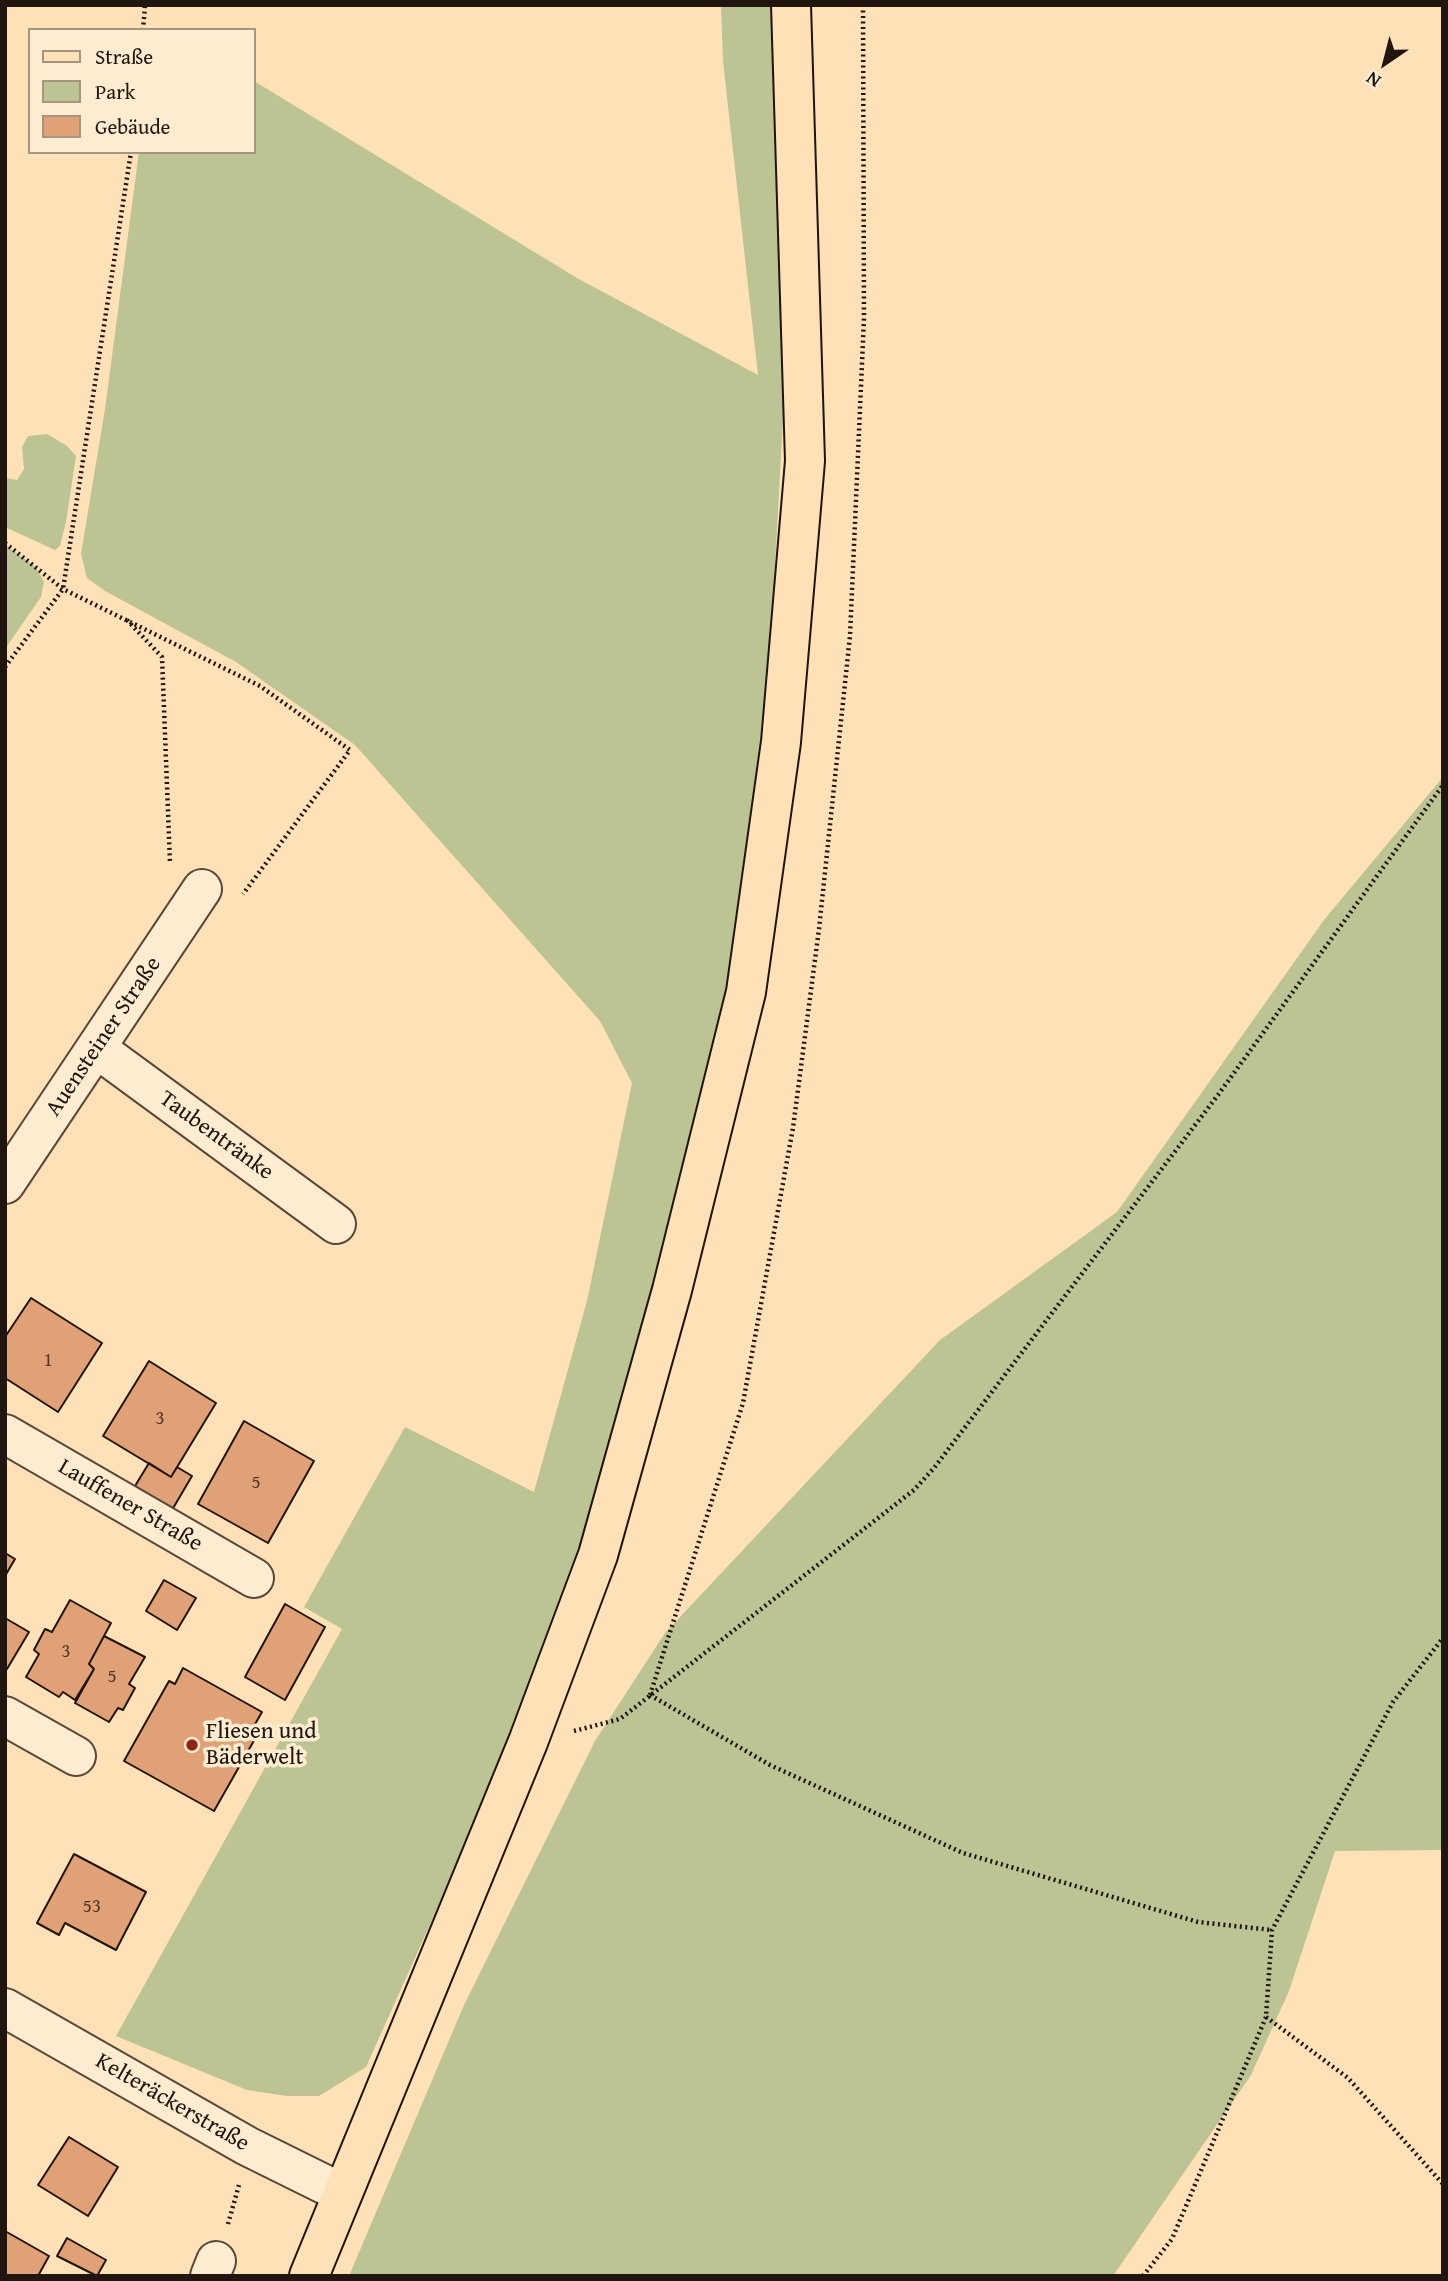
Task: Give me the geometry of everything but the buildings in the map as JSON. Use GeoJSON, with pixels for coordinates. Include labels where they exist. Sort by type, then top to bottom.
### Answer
{"type":"FeatureCollection","features":[{"type":"Feature","properties":{"kind":"main road"},"geometry":{"type":"LineString","coordinates":[[309,2276],[528,1742],[598,1555],[672,1290],[746,992],[781,742],[805,461],[791,5]]}},
{"type":"Feature","properties":{"kind":"street","name":"Auensteiner Straße"},"geometry":{"type":"LineString","coordinates":[[5,1184],[202,889]]}},
{"type":"Feature","properties":{"kind":"street","name":"Taubentränke"},"geometry":{"type":"LineString","coordinates":[[96,1048],[336,1224]]}},
{"type":"Feature","properties":{"kind":"street","name":"Lauffener Straße"},"geometry":{"type":"LineString","coordinates":[[5,1434],[254,1578]]}},
{"type":"Feature","properties":{"kind":"street"},"geometry":{"type":"LineString","coordinates":[[5,1716],[75,1756]]}},
{"type":"Feature","properties":{"kind":"street","name":"Kelteräckerstraße"},"geometry":{"type":"LineString","coordinates":[[5,2008],[247,2146],[342,2193]]}},
{"type":"Feature","properties":{"kind":"path"},"geometry":{"type":"LineString","coordinates":[[143,28],[145,5]]}},
{"type":"Feature","properties":{"kind":"path"},"geometry":{"type":"LineString","coordinates":[[5,667],[63,589],[131,154]]}},
{"type":"Feature","properties":{"kind":"path"},"geometry":{"type":"LineString","coordinates":[[5,543],[63,589],[260,686],[350,750],[244,894],[202,889]]}},
{"type":"Feature","properties":{"kind":"path"},"geometry":{"type":"LineString","coordinates":[[124,617],[162,657],[170,864]]}},
{"type":"Feature","properties":{"kind":"path"},"geometry":{"type":"LineString","coordinates":[[528,1742],[620,1719],[914,1490],[934,1468],[1219,1095],[1443,785]]}},
{"type":"Feature","properties":{"kind":"path"},"geometry":{"type":"LineString","coordinates":[[1143,2276],[1172,2239],[1266,2017],[1272,1930],[1393,1702],[1443,1637]]}},
{"type":"Feature","properties":{"kind":"path"},"geometry":{"type":"LineString","coordinates":[[650,1695],[770,1765],[963,1853],[1198,1922],[1272,1930]]}},
{"type":"Feature","properties":{"kind":"path"},"geometry":{"type":"LineString","coordinates":[[1266,2017],[1348,2078],[1443,2184]]}},
{"type":"Feature","properties":{"kind":"path"},"geometry":{"type":"LineString","coordinates":[[213,2269],[234,2205],[247,2146]]}},
{"type":"Feature","properties":{"kind":"green space"},"geometry":{"type":"Polygon","coordinates":[[[721,5],[773,5],[787,346],[770,656],[759,768],[726,999],[604,1487],[532,1685],[441,1900],[366,2067],[319,2096],[287,2096],[247,2090],[116,2036],[342,1629],[304,1607],[405,1427],[534,1492],[587,1301],[632,1083],[600,1021],[355,745],[236,662],[105,591],[87,578],[81,554],[105,409],[139,154],[256,154],[256,82],[577,278],[758,375],[723,61],[721,5]]]}},
{"type":"Feature","properties":{"kind":"green space"},"geometry":{"type":"Polygon","coordinates":[[[47,434],[67,446],[76,456],[66,522],[60,546],[55,550],[5,527],[5,478],[17,480],[24,469],[22,447],[28,436],[47,434]]]}},
{"type":"Feature","properties":{"kind":"green space"},"geometry":{"type":"Polygon","coordinates":[[[5,545],[36,567],[44,582],[41,597],[5,649],[5,545]]]}},
{"type":"Feature","properties":{"kind":"green space"},"geometry":{"type":"Polygon","coordinates":[[[1443,777],[1443,1850],[1335,1851],[1289,1991],[1251,2075],[1113,2276],[349,2276],[464,2005],[595,1741],[665,1633],[940,1340],[1117,1212],[1324,920],[1443,777]]]}},
{"type":"Feature","properties":{"kind":"place","name":"Fliesen und Bäderwelt"},"geometry":{"type":"Point","coordinates":[192,1745]}}]}
